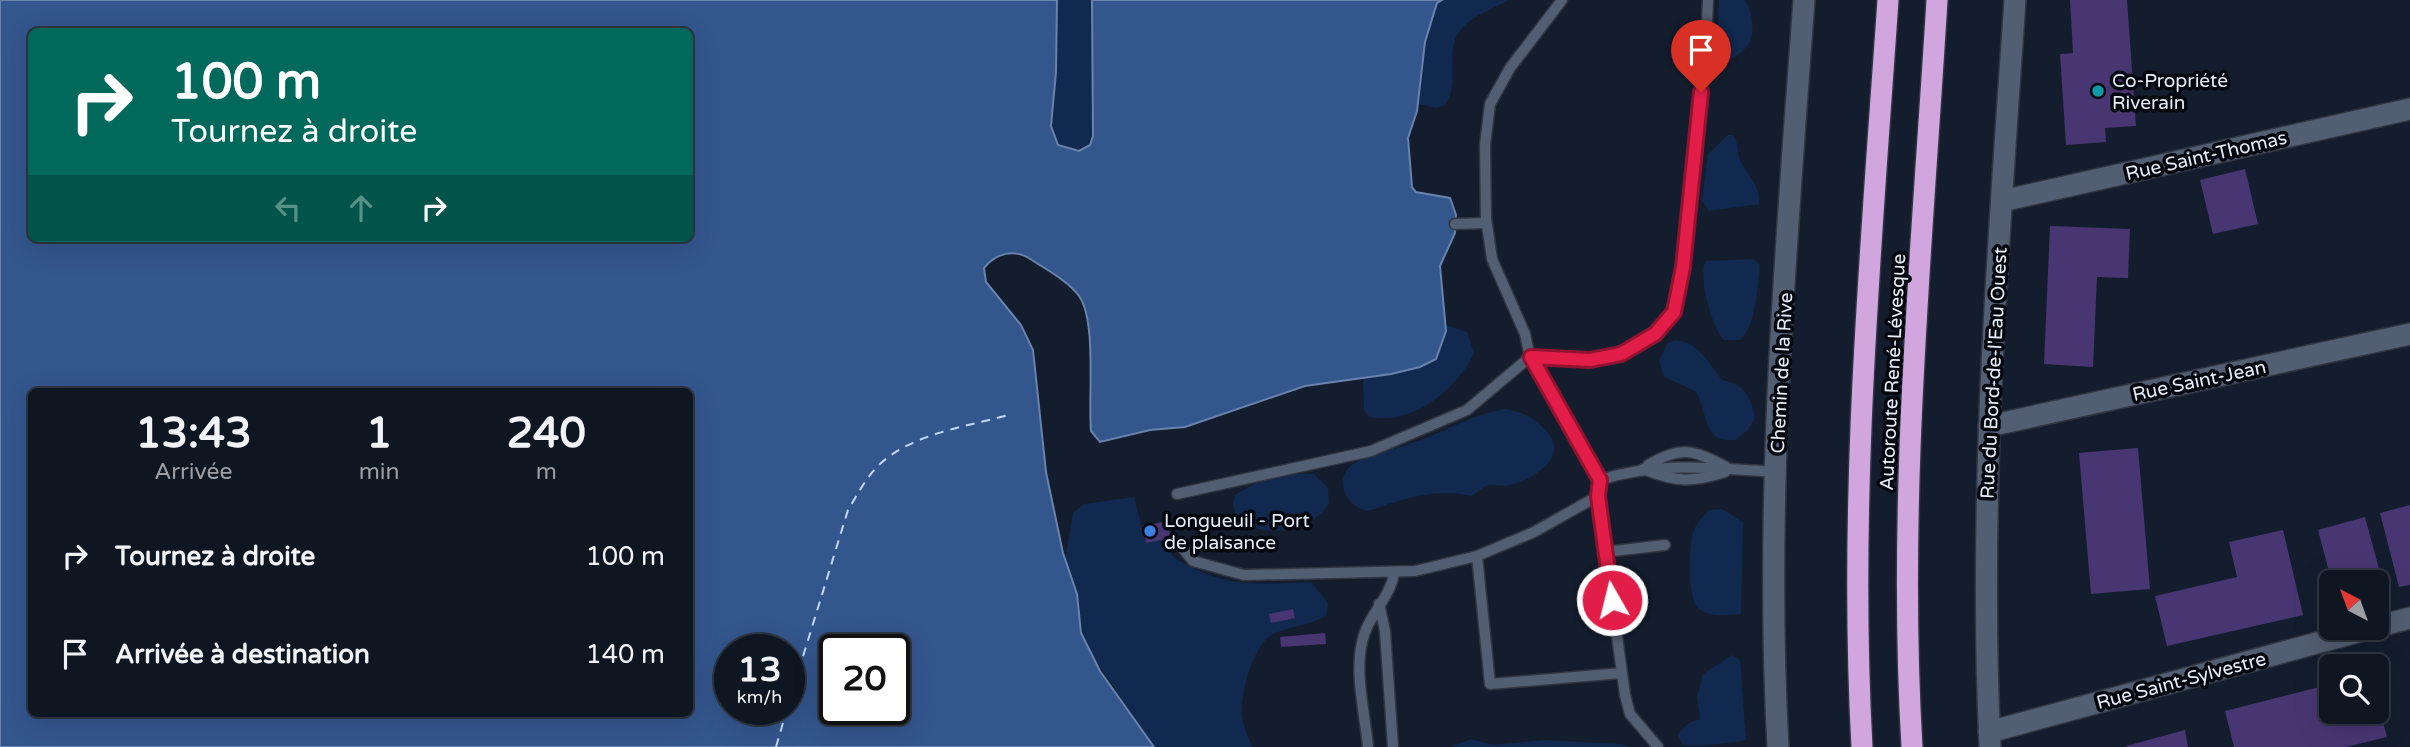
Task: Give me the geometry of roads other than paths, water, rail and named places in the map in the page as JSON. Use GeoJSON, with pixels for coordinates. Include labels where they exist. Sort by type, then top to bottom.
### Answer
{"type":"FeatureCollection","features":[{"type":"Feature","properties":{"kind":"highway","name":"Autoroute René-Lévesque"},"geometry":{"type":"LineString","coordinates":[[1863,747],[1859,668],[1860,448],[1888,0]]}},
{"type":"Feature","properties":{"kind":"highway","name":"Autoroute René-Lévesque"},"geometry":{"type":"LineString","coordinates":[[1912,747],[1908,608],[1909,469],[1937,0]]}},
{"type":"Feature","properties":{"kind":"street","name":"Chemin de la Rive"},"geometry":{"type":"LineString","coordinates":[[1778,747],[1774,588],[1776,472],[1804,0]]}},
{"type":"Feature","properties":{"kind":"street","name":"Rue du Bord-de-l'Eau Ouest"},"geometry":{"type":"LineString","coordinates":[[1990,739],[1986,617],[1989,426],[2015,0]]}},
{"type":"Feature","properties":{"kind":"street","name":"Rue Saint-Thomas"},"geometry":{"type":"LineString","coordinates":[[2002,201],[2410,110]]}},
{"type":"Feature","properties":{"kind":"street","name":"Rue Saint-Jean"},"geometry":{"type":"LineString","coordinates":[[1989,426],[2410,334]]}},
{"type":"Feature","properties":{"kind":"street","name":"Rue Saint-Sylvestre"},"geometry":{"type":"LineString","coordinates":[[2389,624],[2410,618]]}},
{"type":"Feature","properties":{"kind":"street","name":"Rue Saint-Sylvestre"},"geometry":{"type":"LineString","coordinates":[[1990,739],[2332,640]]}},
{"type":"Feature","properties":{"kind":"lane"},"geometry":{"type":"LineString","coordinates":[[1562,0],[1510,68],[1490,104],[1485,145],[1486,223],[1492,260],[1525,334],[1531,357],[1600,480],[1598,496],[1605,552],[1630,714],[1658,747]]}},
{"type":"Feature","properties":{"kind":"lane"},"geometry":{"type":"LineString","coordinates":[[1177,495],[1371,451],[1467,410],[1531,357],[1590,360],[1621,354],[1655,334],[1674,312],[1683,267],[1708,0]]}},
{"type":"Feature","properties":{"kind":"lane"},"geometry":{"type":"LineString","coordinates":[[1455,224],[1486,223]]}},
{"type":"Feature","properties":{"kind":"lane"},"geometry":{"type":"LineString","coordinates":[[1600,480],[1641,469],[1671,452],[1698,452],[1731,470]]}},
{"type":"Feature","properties":{"kind":"lane"},"geometry":{"type":"LineString","coordinates":[[1641,469],[1671,480],[1697,481],[1731,470],[1776,472]]}},
{"type":"Feature","properties":{"kind":"lane"},"geometry":{"type":"LineString","coordinates":[[1180,545],[1184,554],[1199,565],[1244,575],[1394,572],[1438,567],[1478,556],[1534,532],[1598,496]]}},
{"type":"Feature","properties":{"kind":"lane"},"geometry":{"type":"LineString","coordinates":[[1605,552],[1665,545]]}},
{"type":"Feature","properties":{"kind":"lane"},"geometry":{"type":"LineString","coordinates":[[1478,556],[1490,684],[1622,673]]}},
{"type":"Feature","properties":{"kind":"lane"},"geometry":{"type":"LineString","coordinates":[[1368,747],[1360,656],[1364,633],[1390,588],[1394,572]]}},
{"type":"Feature","properties":{"kind":"lane"},"geometry":{"type":"LineString","coordinates":[[1379,604],[1385,631],[1393,747]]}},
{"type":"Feature","properties":{"kind":"place","name":"Co-Propriété Riverain"},"geometry":{"type":"Point","coordinates":[2098,91]}},
{"type":"Feature","properties":{"kind":"place","name":"Longueuil - Port de plaisance"},"geometry":{"type":"Point","coordinates":[1150,531]}}]}
